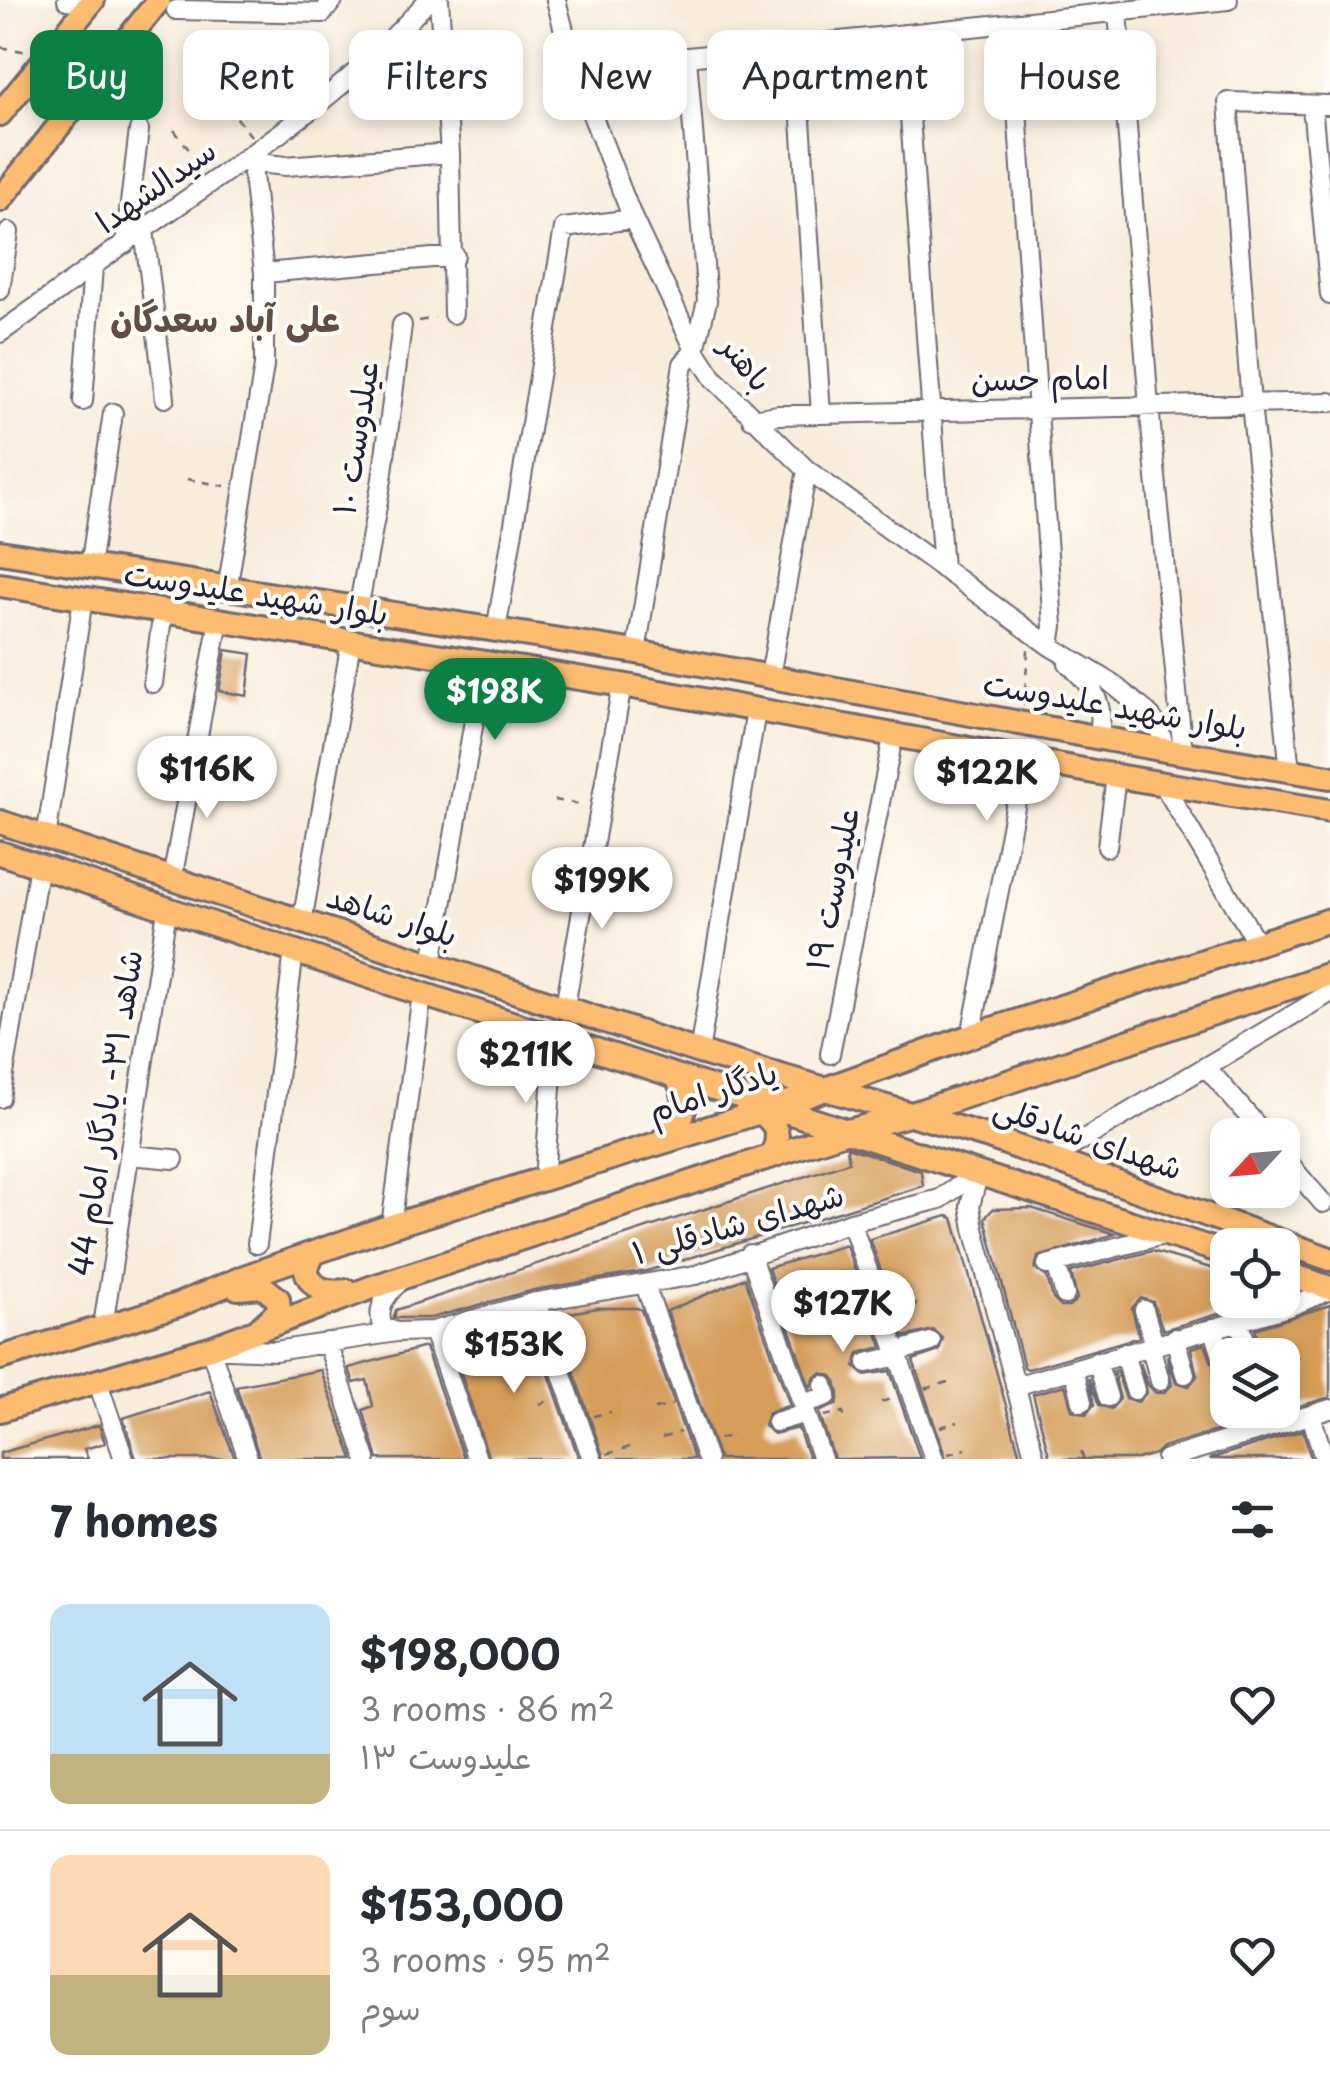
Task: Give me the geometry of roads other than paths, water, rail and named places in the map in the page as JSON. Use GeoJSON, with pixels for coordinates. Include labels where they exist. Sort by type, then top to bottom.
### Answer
{"type":"FeatureCollection","features":[{"type":"Feature","properties":{"kind":"main road"},"geometry":{"type":"LineString","coordinates":[[0,114],[47,56],[83,1]]}},
{"type":"Feature","properties":{"kind":"main road"},"geometry":{"type":"LineString","coordinates":[[0,200],[86,90],[139,12],[167,5]]}},
{"type":"Feature","properties":{"kind":"main road","name":"بلوار شهید علیدوست"},"geometry":{"type":"LineString","coordinates":[[0,552],[636,652],[1330,777]]}},
{"type":"Feature","properties":{"kind":"main road","name":"بلوار شهید علیدوست"},"geometry":{"type":"LineString","coordinates":[[0,585],[622,686],[1330,811]]}},
{"type":"Feature","properties":{"kind":"main road"},"geometry":{"type":"LineString","coordinates":[[440,656],[446,624]]}},
{"type":"Feature","properties":{"kind":"main road","name":"بلوار شاهد"},"geometry":{"type":"LineString","coordinates":[[0,822],[822,1090]]}},
{"type":"Feature","properties":{"kind":"main road","name":"بلوار شاهد"},"geometry":{"type":"LineString","coordinates":[[0,854],[676,1076],[766,1110]]}},
{"type":"Feature","properties":{"kind":"main road","name":"یادگار امام"},"geometry":{"type":"LineString","coordinates":[[0,1358],[178,1304],[391,1226],[766,1110],[971,1036],[1330,920]]}},
{"type":"Feature","properties":{"kind":"main road"},"geometry":{"type":"LineString","coordinates":[[0,1410],[210,1348],[408,1275],[848,1131],[1325,986]]}},
{"type":"Feature","properties":{"kind":"main road"},"geometry":{"type":"LineString","coordinates":[[905,1060],[889,1079],[891,1095],[919,1112]]}},
{"type":"Feature","properties":{"kind":"main road"},"geometry":{"type":"LineString","coordinates":[[659,1144],[680,1122],[686,1106],[685,1091],[676,1076]]}},
{"type":"Feature","properties":{"kind":"main road"},"geometry":{"type":"LineString","coordinates":[[990,1137],[984,1129],[983,1106],[997,1085]]}},
{"type":"Feature","properties":{"kind":"main road","name":"شهدای شادقلی"},"geometry":{"type":"LineString","coordinates":[[822,1090],[919,1112],[1330,1259]]}},
{"type":"Feature","properties":{"kind":"main road"},"geometry":{"type":"LineString","coordinates":[[766,1110],[778,1133],[778,1143],[770,1156]]}},
{"type":"Feature","properties":{"kind":"main road","name":"شهدای شادقلی"},"geometry":{"type":"LineString","coordinates":[[766,1110],[980,1172],[1210,1248]]}},
{"type":"Feature","properties":{"kind":"main road"},"geometry":{"type":"LineString","coordinates":[[313,1254],[306,1270],[320,1290],[328,1293],[370,1288]]}},
{"type":"Feature","properties":{"kind":"main road"},"geometry":{"type":"LineString","coordinates":[[1300,1278],[1330,1289]]}},
{"type":"Feature","properties":{"kind":"main road"},"geometry":{"type":"LineString","coordinates":[[178,1304],[262,1286],[276,1294],[278,1310],[252,1332]]}},
{"type":"Feature","properties":{"kind":"street","name":"سیدالشهدا"},"geometry":{"type":"LineString","coordinates":[[0,333],[256,153],[348,82],[428,0]]}},
{"type":"Feature","properties":{"kind":"street"},"geometry":{"type":"LineString","coordinates":[[439,0],[450,154],[453,314]]}},
{"type":"Feature","properties":{"kind":"street","name":"باهنر"},"geometry":{"type":"LineString","coordinates":[[556,0],[564,30]]}},
{"type":"Feature","properties":{"kind":"street"},"geometry":{"type":"LineString","coordinates":[[943,30],[1228,0]]}},
{"type":"Feature","properties":{"kind":"street"},"geometry":{"type":"LineString","coordinates":[[167,5],[328,7]]}},
{"type":"Feature","properties":{"kind":"street"},"geometry":{"type":"LineString","coordinates":[[1118,12],[1174,751]]}},
{"type":"Feature","properties":{"kind":"street"},"geometry":{"type":"LineString","coordinates":[[1011,23],[1053,626],[1050,646]]}},
{"type":"Feature","properties":{"kind":"street"},"geometry":{"type":"LineString","coordinates":[[636,652],[682,364],[695,350],[707,301],[687,57],[707,55]]}},
{"type":"Feature","properties":{"kind":"street"},"geometry":{"type":"LineString","coordinates":[[1290,770],[1251,404],[1228,102],[1321,105],[1330,295]]}},
{"type":"Feature","properties":{"kind":"street","name":"باهنر"},"geometry":{"type":"LineString","coordinates":[[594,120],[633,219],[695,350],[714,379],[807,470],[1148,712],[1174,751]]}},
{"type":"Feature","properties":{"kind":"street"},"geometry":{"type":"LineString","coordinates":[[801,120],[822,414]]}},
{"type":"Feature","properties":{"kind":"street"},"geometry":{"type":"LineString","coordinates":[[910,120],[943,569]]}},
{"type":"Feature","properties":{"kind":"street"},"geometry":{"type":"LineString","coordinates":[[125,244],[139,130]]}},
{"type":"Feature","properties":{"kind":"street"},"geometry":{"type":"LineString","coordinates":[[256,153],[267,164],[286,166],[450,154]]}},
{"type":"Feature","properties":{"kind":"street"},"geometry":{"type":"LineString","coordinates":[[227,590],[264,366],[264,273],[256,153]]}},
{"type":"Feature","properties":{"kind":"street"},"geometry":{"type":"LineString","coordinates":[[496,632],[564,228],[633,219]]}},
{"type":"Feature","properties":{"kind":"street"},"geometry":{"type":"LineString","coordinates":[[144,230],[165,398]]}},
{"type":"Feature","properties":{"kind":"street"},"geometry":{"type":"LineString","coordinates":[[0,290],[8,232]]}},
{"type":"Feature","properties":{"kind":"street"},"geometry":{"type":"LineString","coordinates":[[264,273],[454,256]]}},
{"type":"Feature","properties":{"kind":"street"},"geometry":{"type":"LineString","coordinates":[[83,401],[93,267]]}},
{"type":"Feature","properties":{"kind":"street","name":"عیلدوست ۱۰"},"geometry":{"type":"LineString","coordinates":[[358,610],[382,479],[402,325]]}},
{"type":"Feature","properties":{"kind":"street","name":"امام حسن"},"geometry":{"type":"LineString","coordinates":[[752,419],[1330,402]]}},
{"type":"Feature","properties":{"kind":"street"},"geometry":{"type":"LineString","coordinates":[[90,567],[113,413]]}},
{"type":"Feature","properties":{"kind":"street"},"geometry":{"type":"LineString","coordinates":[[770,676],[807,470]]}},
{"type":"Feature","properties":{"kind":"street"},"geometry":{"type":"LineString","coordinates":[[46,838],[82,599]]}},
{"type":"Feature","properties":{"kind":"street"},"geometry":{"type":"LineString","coordinates":[[153,683],[163,612]]}},
{"type":"Feature","properties":{"kind":"street"},"geometry":{"type":"LineString","coordinates":[[172,880],[219,620]]}},
{"type":"Feature","properties":{"kind":"street"},"geometry":{"type":"LineString","coordinates":[[302,922],[352,642]]}},
{"type":"Feature","properties":{"kind":"street","name":"باهنر"},"geometry":{"type":"LineString","coordinates":[[1050,646],[1102,705],[1098,737]]}},
{"type":"Feature","properties":{"kind":"street"},"geometry":{"type":"LineString","coordinates":[[432,963],[484,663]]}},
{"type":"Feature","properties":{"kind":"street"},"geometry":{"type":"LineString","coordinates":[[565,1006],[622,686]]}},
{"type":"Feature","properties":{"kind":"street"},"geometry":{"type":"LineString","coordinates":[[699,1052],[756,711]]}},
{"type":"Feature","properties":{"kind":"street","name":"علیدوست ۱۹"},"geometry":{"type":"LineString","coordinates":[[830,1054],[894,736]]}},
{"type":"Feature","properties":{"kind":"street"},"geometry":{"type":"LineString","coordinates":[[971,1036],[1024,760]]}},
{"type":"Feature","properties":{"kind":"street"},"geometry":{"type":"LineString","coordinates":[[1108,847],[1116,776]]}},
{"type":"Feature","properties":{"kind":"street"},"geometry":{"type":"LineString","coordinates":[[1163,784],[1258,943]]}},
{"type":"Feature","properties":{"kind":"street"},"geometry":{"type":"LineString","coordinates":[[0,1098],[39,866]]}},
{"type":"Feature","properties":{"kind":"street","name":"شاهد ۳۱- یادگار امام 44"},"geometry":{"type":"LineString","coordinates":[[103,1326],[168,910]]}},
{"type":"Feature","properties":{"kind":"street"},"geometry":{"type":"LineString","coordinates":[[257,1244],[294,951]]}},
{"type":"Feature","properties":{"kind":"street"},"geometry":{"type":"LineString","coordinates":[[1052,1158],[1206,1067],[1325,986]]}},
{"type":"Feature","properties":{"kind":"street"},"geometry":{"type":"LineString","coordinates":[[391,1226],[422,994]]}},
{"type":"Feature","properties":{"kind":"street"},"geometry":{"type":"LineString","coordinates":[[544,1180],[555,1036]]}},
{"type":"Feature","properties":{"kind":"street"},"geometry":{"type":"LineString","coordinates":[[1206,1067],[1250,1118]]}},
{"type":"Feature","properties":{"kind":"street"},"geometry":{"type":"LineString","coordinates":[[129,1155],[174,1159]]}},
{"type":"Feature","properties":{"kind":"street"},"geometry":{"type":"LineString","coordinates":[[980,1172],[970,1206],[1035,1459]]}},
{"type":"Feature","properties":{"kind":"street","name":"شهدای شادقلی ۱"},"geometry":{"type":"LineString","coordinates":[[210,1348],[276,1351],[397,1332],[433,1331],[536,1302],[696,1275],[851,1222],[940,1199],[980,1172]]}},
{"type":"Feature","properties":{"kind":"street"},"geometry":{"type":"LineString","coordinates":[[1300,1177],[1323,1203]]}},
{"type":"Feature","properties":{"kind":"street"},"geometry":{"type":"LineString","coordinates":[[851,1222],[934,1459]]}},
{"type":"Feature","properties":{"kind":"street"},"geometry":{"type":"LineString","coordinates":[[1065,1295],[1052,1264],[1166,1234]]}},
{"type":"Feature","properties":{"kind":"street"},"geometry":{"type":"LineString","coordinates":[[750,1254],[822,1459]]}},
{"type":"Feature","properties":{"kind":"street"},"geometry":{"type":"LineString","coordinates":[[397,1332],[383,1327],[381,1310],[391,1290],[408,1275]]}},
{"type":"Feature","properties":{"kind":"street"},"geometry":{"type":"LineString","coordinates":[[645,1284],[707,1459]]}},
{"type":"Feature","properties":{"kind":"street"},"geometry":{"type":"LineString","coordinates":[[1015,1386],[1291,1306],[1330,1289]]}},
{"type":"Feature","properties":{"kind":"street"},"geometry":{"type":"LineString","coordinates":[[536,1302],[592,1459]]}},
{"type":"Feature","properties":{"kind":"street"},"geometry":{"type":"LineString","coordinates":[[1144,1310],[1160,1381]]}},
{"type":"Feature","properties":{"kind":"street"},"geometry":{"type":"LineString","coordinates":[[1239,1320],[1245,1338]]}},
{"type":"Feature","properties":{"kind":"street"},"geometry":{"type":"LineString","coordinates":[[1213,1328],[1216,1338]]}},
{"type":"Feature","properties":{"kind":"street"},"geometry":{"type":"LineString","coordinates":[[433,1331],[477,1459]]}},
{"type":"Feature","properties":{"kind":"street"},"geometry":{"type":"LineString","coordinates":[[1175,1338],[1185,1374]]}},
{"type":"Feature","properties":{"kind":"street"},"geometry":{"type":"LineString","coordinates":[[328,1342],[366,1459]]}},
{"type":"Feature","properties":{"kind":"street"},"geometry":{"type":"LineString","coordinates":[[867,1363],[932,1342]]}},
{"type":"Feature","properties":{"kind":"street"},"geometry":{"type":"LineString","coordinates":[[210,1348],[248,1459]]}},
{"type":"Feature","properties":{"kind":"street"},"geometry":{"type":"LineString","coordinates":[[1124,1353],[1135,1390]]}},
{"type":"Feature","properties":{"kind":"street"},"geometry":{"type":"LineString","coordinates":[[1098,1361],[1108,1398]]}},
{"type":"Feature","properties":{"kind":"street"},"geometry":{"type":"LineString","coordinates":[[1074,1368],[1082,1402]]}},
{"type":"Feature","properties":{"kind":"street"},"geometry":{"type":"LineString","coordinates":[[97,1380],[124,1459]]}},
{"type":"Feature","properties":{"kind":"street"},"geometry":{"type":"LineString","coordinates":[[776,1422],[806,1412],[827,1396],[824,1385]]}},
{"type":"Feature","properties":{"kind":"street"},"geometry":{"type":"LineString","coordinates":[[1166,1459],[1330,1409]]}},
{"type":"Feature","properties":{"kind":"street"},"geometry":{"type":"LineString","coordinates":[[1311,1415],[1322,1456]]}},
{"type":"Feature","properties":{"kind":"district","name":"علی آباد سعدگان"},"geometry":{"type":"Point","coordinates":[225,320]}}]}
